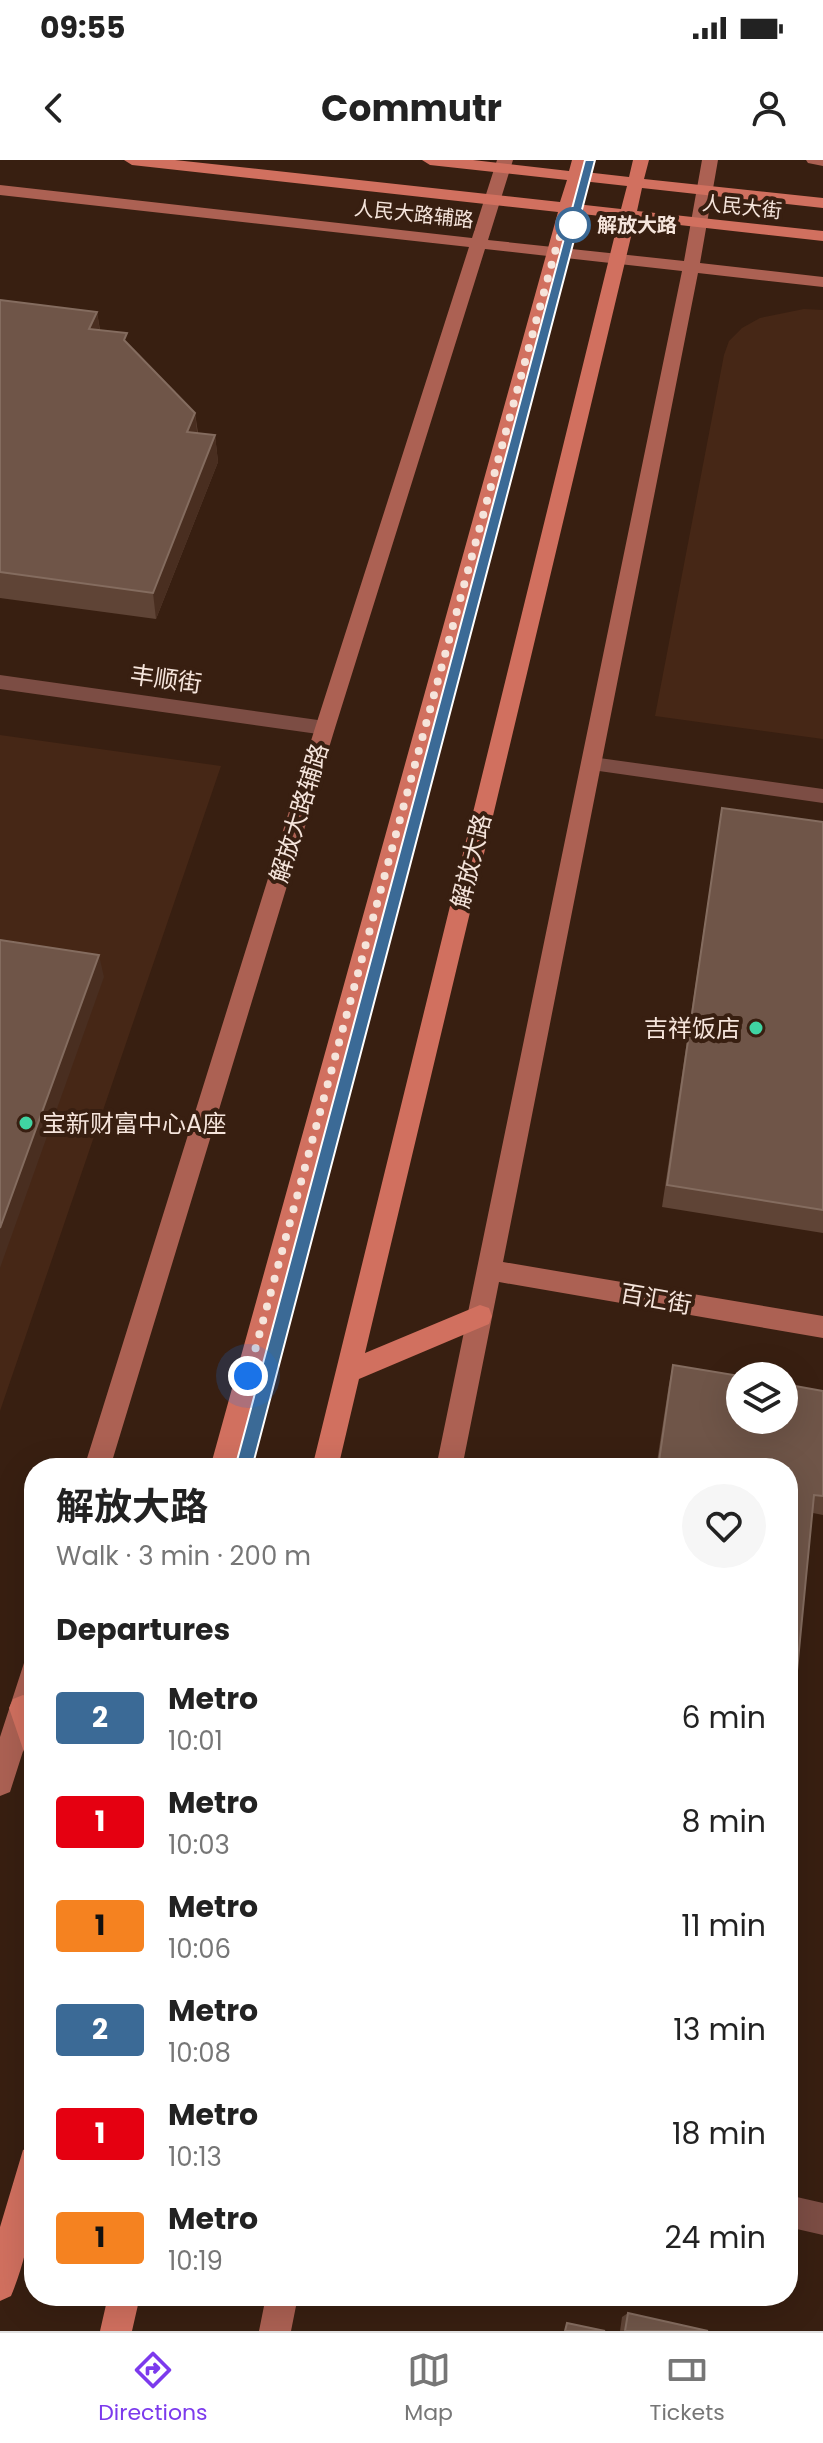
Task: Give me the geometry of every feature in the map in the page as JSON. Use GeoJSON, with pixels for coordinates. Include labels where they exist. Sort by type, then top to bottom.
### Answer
{"type":"FeatureCollection","features":[{"type":"Feature","properties":{"kind":"main road","name":"人民大街"},"geometry":{"type":"LineString","coordinates":[[132,160],[823,236]]}},
{"type":"Feature","properties":{"kind":"main road","name":"人民大街"},"geometry":{"type":"LineString","coordinates":[[430,160],[578,168],[635,182],[823,203]]}},
{"type":"Feature","properties":{"kind":"main road","name":"解放大路"},"geometry":{"type":"LineString","coordinates":[[327,1458],[641,160]]}},
{"type":"Feature","properties":{"kind":"main road"},"geometry":{"type":"LineString","coordinates":[[226,1458],[578,168]]}},
{"type":"Feature","properties":{"kind":"main road"},"geometry":{"type":"LineString","coordinates":[[348,1372],[480,1316]]}},
{"type":"Feature","properties":{"kind":"main road"},"geometry":{"type":"LineString","coordinates":[[0,2285],[24,2197]]}},
{"type":"Feature","properties":{"kind":"main road"},"geometry":{"type":"LineString","coordinates":[[116,2331],[122,2306]]}},
{"type":"Feature","properties":{"kind":"street"},"geometry":{"type":"LineString","coordinates":[[451,1458],[592,764],[710,160]]}},
{"type":"Feature","properties":{"kind":"street"},"geometry":{"type":"LineString","coordinates":[[814,160],[823,161]]}},
{"type":"Feature","properties":{"kind":"street","name":"解放大路辅路"},"geometry":{"type":"LineString","coordinates":[[100,1458],[325,728],[504,164]]}},
{"type":"Feature","properties":{"kind":"street","name":"人民大路辅路"},"geometry":{"type":"LineString","coordinates":[[0,190],[823,282]]}},
{"type":"Feature","properties":{"kind":"street","name":"丰顺街"},"geometry":{"type":"LineString","coordinates":[[0,682],[325,728]]}},
{"type":"Feature","properties":{"kind":"street"},"geometry":{"type":"LineString","coordinates":[[592,764],[823,796]]}},
{"type":"Feature","properties":{"kind":"street","name":"百汇街"},"geometry":{"type":"LineString","coordinates":[[489,1270],[823,1327]]}},
{"type":"Feature","properties":{"kind":"street"},"geometry":{"type":"LineString","coordinates":[[0,1782],[24,1705]]}},
{"type":"Feature","properties":{"kind":"street"},"geometry":{"type":"LineString","coordinates":[[798,2213],[823,2219]]}},
{"type":"Feature","properties":{"kind":"street"},"geometry":{"type":"LineString","coordinates":[[275,2331],[280,2306]]}},
{"type":"Feature","properties":{"kind":"shaded area"},"geometry":{"type":"Polygon","coordinates":[[[804,309],[823,310],[823,739],[655,716],[729,341],[742,328],[760,318],[804,309]]]}},
{"type":"Feature","properties":{"kind":"shaded area"},"geometry":{"type":"Polygon","coordinates":[[[0,735],[221,766],[0,1411],[0,735]]]}},
{"type":"Feature","properties":{"kind":"building"},"geometry":{"type":"Polygon","coordinates":[[[0,300],[97,312],[89,329],[127,333],[124,340],[195,413],[187,432],[215,435],[153,593],[0,572],[0,300]]]}},
{"type":"Feature","properties":{"kind":"building","name":"吉祥饭店"},"geometry":{"type":"Polygon","coordinates":[[[722,808],[823,822],[823,1210],[667,1185],[722,808]]]}},
{"type":"Feature","properties":{"kind":"building","name":"宝新财富中心A座"},"geometry":{"type":"Polygon","coordinates":[[[0,940],[99,955],[0,1228],[0,940]]]}},
{"type":"Feature","properties":{"kind":"building"},"geometry":{"type":"Polygon","coordinates":[[[673,1365],[726,1374],[726,1434],[798,1434],[798,1387],[823,1391],[823,1496],[814,1495],[798,1661],[798,1458],[659,1458],[673,1365]]]}},
{"type":"Feature","properties":{"kind":"building"},"geometry":{"type":"Polygon","coordinates":[[[628,2313],[708,2331],[625,2331],[628,2313]]]}},
{"type":"Feature","properties":{"kind":"building"},"geometry":{"type":"Polygon","coordinates":[[[567,2323],[605,2331],[565,2331],[567,2323]]]}},
{"type":"Feature","properties":{"kind":"metro line","name":"2"},"geometry":{"type":"LineString","coordinates":[[246,1458],[590,160]]}},
{"type":"Feature","properties":{"kind":"place","name":"解放大路"},"geometry":{"type":"Point","coordinates":[573,225]}},
{"type":"Feature","properties":{"kind":"place","name":"吉祥饭店"},"geometry":{"type":"Point","coordinates":[756,1028]}},
{"type":"Feature","properties":{"kind":"place","name":"宝新财富中心A座"},"geometry":{"type":"Point","coordinates":[26,1123]}},
{"type":"Feature","properties":{"kind":"route"},"geometry":{"type":"LineString","coordinates":[[248,1376],[555,252],[562,230],[573,225]]}}]}
